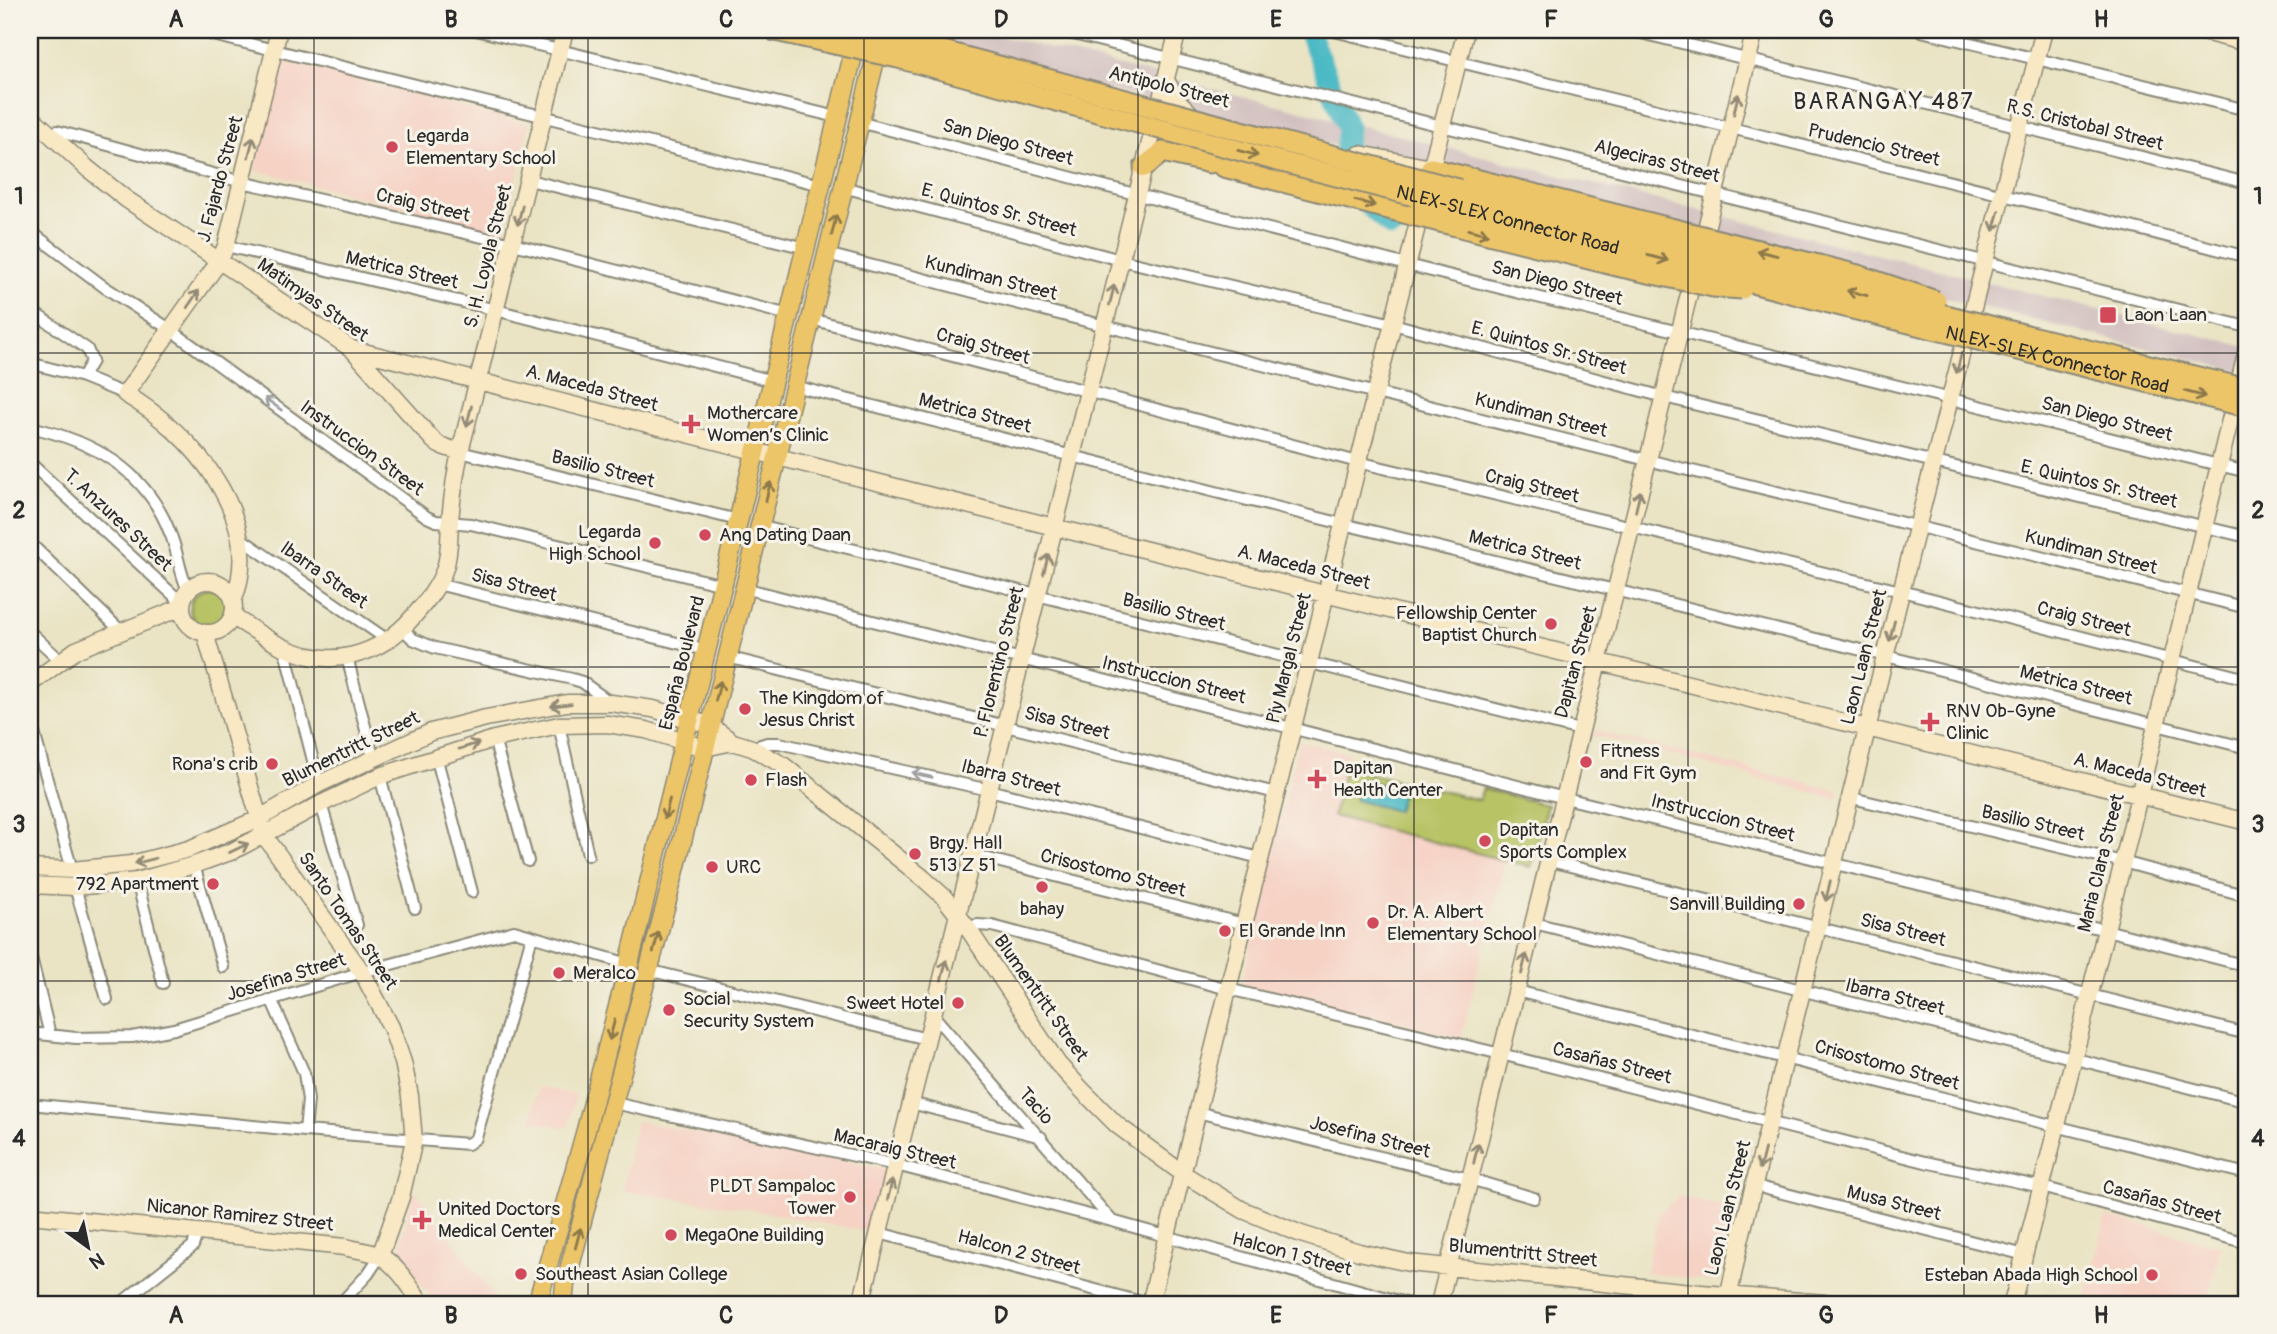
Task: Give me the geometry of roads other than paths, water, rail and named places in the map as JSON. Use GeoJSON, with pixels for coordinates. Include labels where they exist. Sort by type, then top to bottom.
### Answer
{"type":"FeatureCollection","features":[{"type":"Feature","properties":{"kind":"highway","name":"NLEX-SLEX Connector Road"},"geometry":{"type":"LineString","coordinates":[[771,30],[898,58],[1278,161],[2247,407]]}},
{"type":"Feature","properties":{"kind":"highway","name":"NLEX-SLEX Connector Road"},"geometry":{"type":"LineString","coordinates":[[858,30],[1742,265],[2247,389]]}},
{"type":"Feature","properties":{"kind":"highway"},"geometry":{"type":"LineString","coordinates":[[1154,126],[1180,136],[1224,167]]}},
{"type":"Feature","properties":{"kind":"highway"},"geometry":{"type":"LineString","coordinates":[[1144,167],[1163,152],[1559,252],[1713,287],[1787,292]]}},
{"type":"Feature","properties":{"kind":"highway"},"geometry":{"type":"LineString","coordinates":[[1431,168],[1858,275],[2019,332]]}},
{"type":"Feature","properties":{"kind":"main road","name":"España Boulevard"},"geometry":{"type":"LineString","coordinates":[[537,1304],[629,964],[858,30]]}},
{"type":"Feature","properties":{"kind":"main road"},"geometry":{"type":"LineString","coordinates":[[563,1304],[565,1285],[648,970],[883,30]]}},
{"type":"Feature","properties":{"kind":"street"},"geometry":{"type":"LineString","coordinates":[[193,30],[821,185]]}},
{"type":"Feature","properties":{"kind":"street","name":"J. Fajardo Street"},"geometry":{"type":"LineString","coordinates":[[125,394],[223,253],[279,30]]}},
{"type":"Feature","properties":{"kind":"street"},"geometry":{"type":"LineString","coordinates":[[476,30],[837,117]]}},
{"type":"Feature","properties":{"kind":"street","name":"S. H. Loyola Street"},"geometry":{"type":"LineString","coordinates":[[460,452],[565,30]]}},
{"type":"Feature","properties":{"kind":"street"},"geometry":{"type":"LineString","coordinates":[[765,30],[1154,126]]}},
{"type":"Feature","properties":{"kind":"street","name":"Antipolo Street"},"geometry":{"type":"LineString","coordinates":[[905,30],[929,49],[1331,149],[1431,168]]}},
{"type":"Feature","properties":{"kind":"street","name":"Algeciras Street"},"geometry":{"type":"LineString","coordinates":[[1058,30],[2247,327]]}},
{"type":"Feature","properties":{"kind":"street","name":"P. Florentino Street"},"geometry":{"type":"LineString","coordinates":[[867,1303],[879,1233],[933,1016],[963,921],[973,855],[1178,30]]}},
{"type":"Feature","properties":{"kind":"street","name":"Prudencio Street"},"geometry":{"type":"LineString","coordinates":[[1330,30],[2003,193],[2247,257]]}},
{"type":"Feature","properties":{"kind":"street","name":"Piy Margal Street"},"geometry":{"type":"LineString","coordinates":[[1150,1304],[1466,30]]}},
{"type":"Feature","properties":{"kind":"street","name":"R.S. Cristobal Street"},"geometry":{"type":"LineString","coordinates":[[1629,30],[2247,183]]}},
{"type":"Feature","properties":{"kind":"street","name":"Dapitan Street"},"geometry":{"type":"LineString","coordinates":[[1439,1304],[1755,30]]}},
{"type":"Feature","properties":{"kind":"street"},"geometry":{"type":"LineString","coordinates":[[1917,30],[2247,110]]}},
{"type":"Feature","properties":{"kind":"street","name":"Laon Laan Street"},"geometry":{"type":"LineString","coordinates":[[1728,1300],[1901,591],[2020,128],[2042,61],[2044,30]]}},
{"type":"Feature","properties":{"kind":"street"},"geometry":{"type":"LineString","coordinates":[[2196,30],[2247,43]]}},
{"type":"Feature","properties":{"kind":"street"},"geometry":{"type":"LineString","coordinates":[[1166,80],[1177,100],[1192,115]]}},
{"type":"Feature","properties":{"kind":"street","name":"Matimyas Street"},"geometry":{"type":"LineString","coordinates":[[30,116],[87,168],[127,199],[223,253],[352,349],[433,440],[439,445],[460,452]]}},
{"type":"Feature","properties":{"kind":"street","name":"San Diego Street"},"geometry":{"type":"LineString","coordinates":[[859,122],[1407,265],[2247,472]]}},
{"type":"Feature","properties":{"kind":"street","name":"Craig Street"},"geometry":{"type":"LineString","coordinates":[[50,135],[57,131],[242,181],[513,244],[789,315]]}},
{"type":"Feature","properties":{"kind":"street"},"geometry":{"type":"LineString","coordinates":[[1437,146],[1448,163],[1466,177]]}},
{"type":"Feature","properties":{"kind":"street"},"geometry":{"type":"LineString","coordinates":[[529,180],[806,248]]}},
{"type":"Feature","properties":{"kind":"street","name":"E. Quintos Sr. Street"},"geometry":{"type":"LineString","coordinates":[[843,187],[1121,260],[1393,324],[1664,397],[2247,537]]}},
{"type":"Feature","properties":{"kind":"street","name":"Instruccion Street"},"geometry":{"type":"LineString","coordinates":[[30,231],[427,517],[436,521],[471,524],[723,585]]}},
{"type":"Feature","properties":{"kind":"street","name":"Metrica Street"},"geometry":{"type":"LineString","coordinates":[[223,253],[496,310],[774,381]]}},
{"type":"Feature","properties":{"kind":"street","name":"Kundiman Street"},"geometry":{"type":"LineString","coordinates":[[827,254],[1105,326],[2247,608]]}},
{"type":"Feature","properties":{"kind":"street"},"geometry":{"type":"LineString","coordinates":[[30,310],[88,349],[92,361],[83,377]]}},
{"type":"Feature","properties":{"kind":"street","name":"Craig Street"},"geometry":{"type":"LineString","coordinates":[[811,319],[1358,462],[1901,591],[2247,679]]}},
{"type":"Feature","properties":{"kind":"street","name":"A. Maceda Street"},"geometry":{"type":"LineString","coordinates":[[352,349],[755,453],[2247,822]]}},
{"type":"Feature","properties":{"kind":"street","name":"Maria Clara Street"},"geometry":{"type":"LineString","coordinates":[[2012,1304],[2247,350]]}},
{"type":"Feature","properties":{"kind":"street"},"geometry":{"type":"LineString","coordinates":[[30,363],[83,377],[125,394],[152,411],[202,461],[229,507],[240,538],[241,572],[234,599],[233,617],[222,630],[205,633],[188,625],[183,617],[184,600]]}},
{"type":"Feature","properties":{"kind":"street","name":"Metrica Street"},"geometry":{"type":"LineString","coordinates":[[794,386],[2247,747]]}},
{"type":"Feature","properties":{"kind":"street","name":"T. Anzures Street"},"geometry":{"type":"LineString","coordinates":[[33,430],[78,442],[108,456],[142,486],[170,531],[184,600]]}},
{"type":"Feature","properties":{"kind":"street"},"geometry":{"type":"LineString","coordinates":[[233,617],[284,647],[311,656],[346,657],[376,649],[389,641],[403,629],[444,571],[460,452]]}},
{"type":"Feature","properties":{"kind":"street","name":"Basilio Street"},"geometry":{"type":"LineString","coordinates":[[460,452],[738,520]]}},
{"type":"Feature","properties":{"kind":"street","name":"T. Anzures Street"},"geometry":{"type":"LineString","coordinates":[[30,463],[184,600]]}},
{"type":"Feature","properties":{"kind":"street","name":"Basilio Street"},"geometry":{"type":"LineString","coordinates":[[759,526],[1580,730]]}},
{"type":"Feature","properties":{"kind":"street","name":"Ibarra Street"},"geometry":{"type":"LineString","coordinates":[[240,538],[389,641]]}},
{"type":"Feature","properties":{"kind":"street"},"geometry":{"type":"LineString","coordinates":[[30,543],[121,631]]}},
{"type":"Feature","properties":{"kind":"street"},"geometry":{"type":"LineString","coordinates":[[30,684],[76,650],[158,619],[184,600],[197,583],[208,580],[219,582],[228,589],[234,599]]}},
{"type":"Feature","properties":{"kind":"street","name":"Sisa Street"},"geometry":{"type":"LineString","coordinates":[[437,584],[706,650]]}},
{"type":"Feature","properties":{"kind":"street","name":"Instruccion Street"},"geometry":{"type":"LineString","coordinates":[[744,588],[1565,798],[2247,966]]}},
{"type":"Feature","properties":{"kind":"street"},"geometry":{"type":"LineString","coordinates":[[403,629],[413,639],[435,648],[582,682],[611,703]]}},
{"type":"Feature","properties":{"kind":"street"},"geometry":{"type":"LineString","coordinates":[[30,632],[60,660]]}},
{"type":"Feature","properties":{"kind":"street","name":"Santo Tomas Street"},"geometry":{"type":"LineString","coordinates":[[205,633],[264,835],[362,972],[387,1019],[403,1062],[410,1096],[414,1140],[401,1197],[380,1256],[359,1285],[340,1304]]}},
{"type":"Feature","properties":{"kind":"street"},"geometry":{"type":"LineString","coordinates":[[284,647],[319,784]]}},
{"type":"Feature","properties":{"kind":"street"},"geometry":{"type":"LineString","coordinates":[[346,657],[373,758]]}},
{"type":"Feature","properties":{"kind":"street","name":"Sisa Street"},"geometry":{"type":"LineString","coordinates":[[727,657],[1276,793]]}},
{"type":"Feature","properties":{"kind":"street","name":"Blumentritt Street"},"geometry":{"type":"LineString","coordinates":[[30,868],[72,870],[131,864],[188,849],[258,819],[319,784],[431,732],[486,718],[566,703],[611,703],[653,709],[709,725],[733,742],[752,748],[783,765],[923,878],[944,897],[963,921],[1058,1064],[1117,1125],[1182,1173],[1243,1210],[1301,1234],[1359,1252],[1409,1263],[1728,1300],[1837,1304]]}},
{"type":"Feature","properties":{"kind":"street"},"geometry":{"type":"LineString","coordinates":[[30,718],[72,870]]}},
{"type":"Feature","properties":{"kind":"street","name":"Blumentritt Street"},"geometry":{"type":"LineString","coordinates":[[30,886],[75,887],[137,881],[194,865],[233,851],[380,776],[494,738],[559,725],[607,724],[646,730],[704,748],[733,742]]}},
{"type":"Feature","properties":{"kind":"street"},"geometry":{"type":"LineString","coordinates":[[559,725],[588,855]]}},
{"type":"Feature","properties":{"kind":"street"},"geometry":{"type":"LineString","coordinates":[[494,738],[528,861]]}},
{"type":"Feature","properties":{"kind":"street","name":"Ibarra Street"},"geometry":{"type":"LineString","coordinates":[[752,748],[766,743],[779,743],[989,790],[1260,858]]}},
{"type":"Feature","properties":{"kind":"street"},"geometry":{"type":"LineString","coordinates":[[436,756],[472,892]]}},
{"type":"Feature","properties":{"kind":"street"},"geometry":{"type":"LineString","coordinates":[[380,776],[415,908]]}},
{"type":"Feature","properties":{"kind":"street","name":"Basilio Street"},"geometry":{"type":"LineString","coordinates":[[1852,798],[2123,862],[2247,896]]}},
{"type":"Feature","properties":{"kind":"street"},"geometry":{"type":"LineString","coordinates":[[321,804],[357,925]]}},
{"type":"Feature","properties":{"kind":"street","name":"Crisostomo Street"},"geometry":{"type":"LineString","coordinates":[[973,855],[1244,924]]}},
{"type":"Feature","properties":{"kind":"street","name":"Sisa Street"},"geometry":{"type":"LineString","coordinates":[[1550,861],[2247,1034]]}},
{"type":"Feature","properties":{"kind":"street"},"geometry":{"type":"LineString","coordinates":[[194,865],[223,967]]}},
{"type":"Feature","properties":{"kind":"street"},"geometry":{"type":"LineString","coordinates":[[137,881],[163,983]]}},
{"type":"Feature","properties":{"kind":"street"},"geometry":{"type":"LineString","coordinates":[[75,887],[107,999]]}},
{"type":"Feature","properties":{"kind":"street","name":"Casañas Street"},"geometry":{"type":"LineString","coordinates":[[963,921],[992,926],[1228,989],[1771,1121],[1925,1162],[2042,1187],[2247,1243]]}},
{"type":"Feature","properties":{"kind":"street","name":"Ibarra Street"},"geometry":{"type":"LineString","coordinates":[[1534,923],[2247,1102]]}},
{"type":"Feature","properties":{"kind":"street","name":"Josefina Street"},"geometry":{"type":"LineString","coordinates":[[30,1033],[76,1038],[132,1037],[174,1029],[362,972],[514,931],[629,964]]}},
{"type":"Feature","properties":{"kind":"street"},"geometry":{"type":"LineString","coordinates":[[30,1104],[468,1144],[476,1138],[532,936]]}},
{"type":"Feature","properties":{"kind":"street"},"geometry":{"type":"LineString","coordinates":[[30,953],[50,1035]]}},
{"type":"Feature","properties":{"kind":"street"},"geometry":{"type":"LineString","coordinates":[[648,970],[927,1039]]}},
{"type":"Feature","properties":{"kind":"street","name":"Crisostomo Street"},"geometry":{"type":"LineString","coordinates":[[1517,991],[2247,1174]]}},
{"type":"Feature","properties":{"kind":"street"},"geometry":{"type":"LineString","coordinates":[[272,1001],[304,1073],[308,1100],[305,1131]]}},
{"type":"Feature","properties":{"kind":"street","name":"Tacio"},"geometry":{"type":"LineString","coordinates":[[933,1016],[1112,1221]]}},
{"type":"Feature","properties":{"kind":"street","name":"Macaraig Street"},"geometry":{"type":"LineString","coordinates":[[614,1103],[896,1166],[1166,1237]]}},
{"type":"Feature","properties":{"kind":"street"},"geometry":{"type":"LineString","coordinates":[[911,1103],[1041,1138]]}},
{"type":"Feature","properties":{"kind":"street","name":"Josefina Street"},"geometry":{"type":"LineString","coordinates":[[1197,1112],[1470,1179],[1534,1198]]}},
{"type":"Feature","properties":{"kind":"street","name":"Musa Street"},"geometry":{"type":"LineString","coordinates":[[1755,1186],[2025,1255]]}},
{"type":"Feature","properties":{"kind":"street","name":"Nicanor Ramirez Street"},"geometry":{"type":"LineString","coordinates":[[30,1215],[345,1247],[380,1256]]}},
{"type":"Feature","properties":{"kind":"street"},"geometry":{"type":"LineString","coordinates":[[120,1304],[193,1246],[198,1231]]}},
{"type":"Feature","properties":{"kind":"street","name":"Halcon 2 Street"},"geometry":{"type":"LineString","coordinates":[[879,1233],[1150,1304]]}},
{"type":"Feature","properties":{"kind":"street","name":"Halcon 1 Street"},"geometry":{"type":"LineString","coordinates":[[1166,1237],[1409,1304]]}},
{"type":"Feature","properties":{"kind":"street"},"geometry":{"type":"LineString","coordinates":[[380,1256],[396,1270],[422,1304]]}},
{"type":"Feature","properties":{"kind":"water"},"geometry":{"type":"Polygon","coordinates":[[[1361,779],[1403,790],[1397,811],[1355,800],[1361,779]]]}},
{"type":"Feature","properties":{"kind":"waterway"},"geometry":{"type":"LineString","coordinates":[[1308,30],[1348,128],[1343,172],[1347,186],[1392,227]]}},
{"type":"Feature","properties":{"kind":"place","name":"Legarda Elementary School"},"geometry":{"type":"Point","coordinates":[392,147]}},
{"type":"Feature","properties":{"kind":"place","name":"Laon Laan"},"geometry":{"type":"Point","coordinates":[2108,315]}},
{"type":"Feature","properties":{"kind":"place","name":"Mothercare Women’s Clinic"},"geometry":{"type":"Point","coordinates":[691,424]}},
{"type":"Feature","properties":{"kind":"place","name":"Ang Dating Daan"},"geometry":{"type":"Point","coordinates":[705,535]}},
{"type":"Feature","properties":{"kind":"place","name":"Legarda High School"},"geometry":{"type":"Point","coordinates":[655,543]}},
{"type":"Feature","properties":{"kind":"place","name":"Fellowship Center Baptist Church"},"geometry":{"type":"Point","coordinates":[1551,624]}},
{"type":"Feature","properties":{"kind":"place","name":"The Kingdom of Jesus Christ"},"geometry":{"type":"Point","coordinates":[745,709]}},
{"type":"Feature","properties":{"kind":"place","name":"RNV Ob-Gyne Clinic"},"geometry":{"type":"Point","coordinates":[1930,722]}},
{"type":"Feature","properties":{"kind":"place","name":"Fitness and Fit Gym"},"geometry":{"type":"Point","coordinates":[1586,762]}},
{"type":"Feature","properties":{"kind":"place","name":"Rona's crib"},"geometry":{"type":"Point","coordinates":[272,764]}},
{"type":"Feature","properties":{"kind":"place","name":"Dapitan Health Center"},"geometry":{"type":"Point","coordinates":[1317,779]}},
{"type":"Feature","properties":{"kind":"place","name":"Flash"},"geometry":{"type":"Point","coordinates":[751,780]}},
{"type":"Feature","properties":{"kind":"place","name":"Dapitan Sports Complex"},"geometry":{"type":"Point","coordinates":[1485,841]}},
{"type":"Feature","properties":{"kind":"place","name":"Brgy. Hall 513 Z 51"},"geometry":{"type":"Point","coordinates":[915,854]}},
{"type":"Feature","properties":{"kind":"place","name":"URC"},"geometry":{"type":"Point","coordinates":[712,867]}},
{"type":"Feature","properties":{"kind":"place","name":"792 Apartment"},"geometry":{"type":"Point","coordinates":[213,884]}},
{"type":"Feature","properties":{"kind":"place","name":"bahay"},"geometry":{"type":"Point","coordinates":[1042,887]}},
{"type":"Feature","properties":{"kind":"place","name":"Sanvill Building"},"geometry":{"type":"Point","coordinates":[1799,904]}},
{"type":"Feature","properties":{"kind":"place","name":"Dr. A. Albert Elementary School"},"geometry":{"type":"Point","coordinates":[1373,923]}},
{"type":"Feature","properties":{"kind":"place","name":"El Grande Inn"},"geometry":{"type":"Point","coordinates":[1225,931]}},
{"type":"Feature","properties":{"kind":"place","name":"Meralco"},"geometry":{"type":"Point","coordinates":[559,973]}},
{"type":"Feature","properties":{"kind":"place","name":"Sweet Hotel"},"geometry":{"type":"Point","coordinates":[958,1003]}},
{"type":"Feature","properties":{"kind":"place","name":"Social Security System"},"geometry":{"type":"Point","coordinates":[669,1010]}},
{"type":"Feature","properties":{"kind":"place","name":"PLDT Sampaloc Tower"},"geometry":{"type":"Point","coordinates":[850,1197]}},
{"type":"Feature","properties":{"kind":"place","name":"United Doctors Medical Center"},"geometry":{"type":"Point","coordinates":[422,1220]}},
{"type":"Feature","properties":{"kind":"place","name":"MegaOne Building"},"geometry":{"type":"Point","coordinates":[671,1235]}},
{"type":"Feature","properties":{"kind":"place","name":"Southeast Asian College"},"geometry":{"type":"Point","coordinates":[521,1274]}},
{"type":"Feature","properties":{"kind":"place","name":"Esteban Abada High School"},"geometry":{"type":"Point","coordinates":[2152,1275]}},
{"type":"Feature","properties":{"kind":"district","name":"BARANGAY 487"},"geometry":{"type":"Point","coordinates":[1884,101]}}]}
